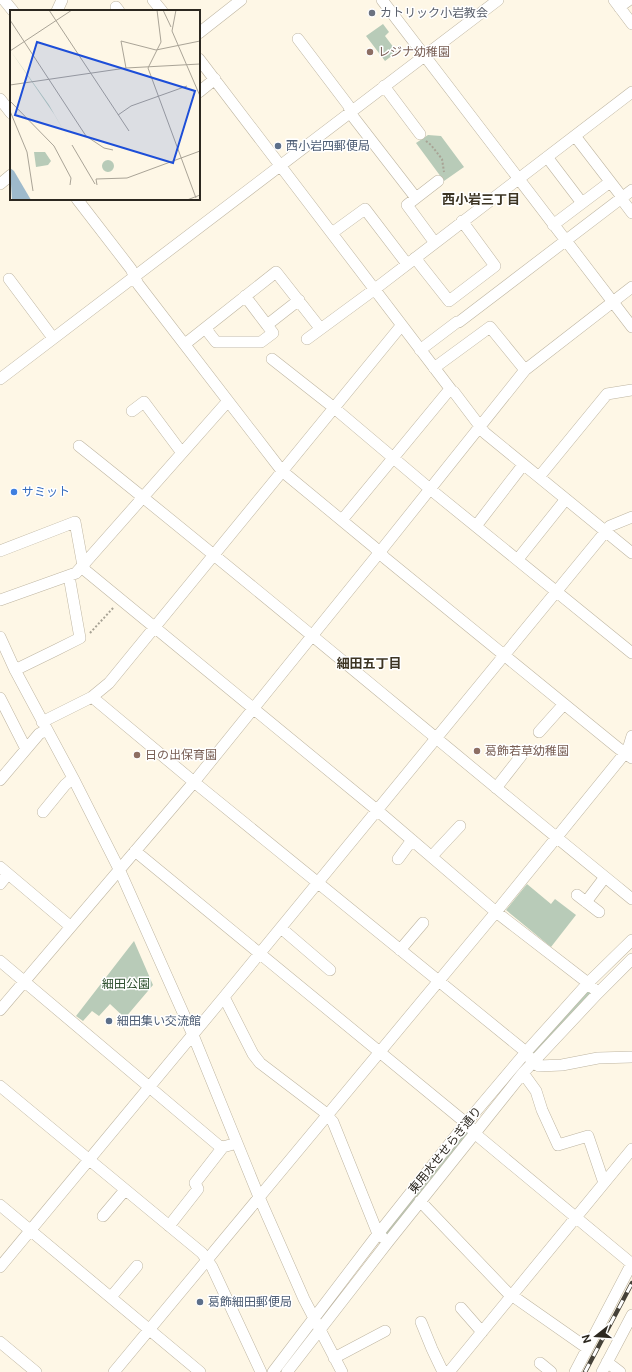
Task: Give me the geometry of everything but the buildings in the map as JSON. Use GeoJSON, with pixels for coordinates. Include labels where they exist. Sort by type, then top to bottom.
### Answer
{"type":"FeatureCollection","features":[{"type":"Feature","properties":{"kind":"street"},"geometry":{"type":"LineString","coordinates":[[4,0],[11,10]]}},
{"type":"Feature","properties":{"kind":"street"},"geometry":{"type":"LineString","coordinates":[[57,10],[62,0]]}},
{"type":"Feature","properties":{"kind":"street"},"geometry":{"type":"LineString","coordinates":[[154,0],[161,10]]}},
{"type":"Feature","properties":{"kind":"street"},"geometry":{"type":"LineString","coordinates":[[200,32],[241,0]]}},
{"type":"Feature","properties":{"kind":"street"},"geometry":{"type":"LineString","coordinates":[[382,0],[632,327]]}},
{"type":"Feature","properties":{"kind":"street"},"geometry":{"type":"LineString","coordinates":[[0,379],[498,0]]}},
{"type":"Feature","properties":{"kind":"street"},"geometry":{"type":"LineString","coordinates":[[629,0],[616,4],[632,24]]}},
{"type":"Feature","properties":{"kind":"street"},"geometry":{"type":"LineString","coordinates":[[298,39],[348,105],[354,118],[416,198]]}},
{"type":"Feature","properties":{"kind":"street"},"geometry":{"type":"LineString","coordinates":[[200,60],[375,289],[401,326],[485,433],[632,553]]}},
{"type":"Feature","properties":{"kind":"street"},"geometry":{"type":"LineString","coordinates":[[200,91],[215,79]]}},
{"type":"Feature","properties":{"kind":"street"},"geometry":{"type":"LineString","coordinates":[[384,86],[420,134]]}},
{"type":"Feature","properties":{"kind":"street"},"geometry":{"type":"LineString","coordinates":[[307,338],[375,289],[632,92]]}},
{"type":"Feature","properties":{"kind":"street"},"geometry":{"type":"LineString","coordinates":[[0,99],[10,112]]}},
{"type":"Feature","properties":{"kind":"street"},"geometry":{"type":"LineString","coordinates":[[575,136],[622,197],[623,201],[632,213]]}},
{"type":"Feature","properties":{"kind":"street"},"geometry":{"type":"LineString","coordinates":[[547,157],[582,203]]}},
{"type":"Feature","properties":{"kind":"street"},"geometry":{"type":"LineString","coordinates":[[0,184],[10,176]]}},
{"type":"Feature","properties":{"kind":"street"},"geometry":{"type":"LineString","coordinates":[[435,243],[407,205],[438,181]]}},
{"type":"Feature","properties":{"kind":"street"},"geometry":{"type":"LineString","coordinates":[[554,225],[610,182]]}},
{"type":"Feature","properties":{"kind":"street"},"geometry":{"type":"LineString","coordinates":[[420,350],[632,190]]}},
{"type":"Feature","properties":{"kind":"street"},"geometry":{"type":"LineString","coordinates":[[78,200],[131,269],[138,284],[282,471],[342,520],[379,553],[628,755]]}},
{"type":"Feature","properties":{"kind":"street"},"geometry":{"type":"LineString","coordinates":[[332,233],[365,209],[449,301],[495,266],[462,221]]}},
{"type":"Feature","properties":{"kind":"street"},"geometry":{"type":"LineString","coordinates":[[185,344],[276,272],[320,328]]}},
{"type":"Feature","properties":{"kind":"street"},"geometry":{"type":"LineString","coordinates":[[9,279],[53,338]]}},
{"type":"Feature","properties":{"kind":"street"},"geometry":{"type":"LineString","coordinates":[[0,1010],[23,981],[194,782],[525,370],[632,288]]}},
{"type":"Feature","properties":{"kind":"street"},"geometry":{"type":"LineString","coordinates":[[205,328],[216,342],[261,342],[273,333],[245,296]]}},
{"type":"Feature","properties":{"kind":"street"},"geometry":{"type":"LineString","coordinates":[[267,325],[299,300]]}},
{"type":"Feature","properties":{"kind":"street"},"geometry":{"type":"LineString","coordinates":[[0,780],[44,726],[92,697],[109,683],[333,407],[401,326]]}},
{"type":"Feature","properties":{"kind":"street"},"geometry":{"type":"LineString","coordinates":[[434,368],[490,326],[525,370]]}},
{"type":"Feature","properties":{"kind":"street"},"geometry":{"type":"LineString","coordinates":[[272,360],[333,407],[430,489],[632,653]]}},
{"type":"Feature","properties":{"kind":"street"},"geometry":{"type":"LineString","coordinates":[[342,520],[450,389]]}},
{"type":"Feature","properties":{"kind":"street"},"geometry":{"type":"LineString","coordinates":[[539,478],[607,394],[632,390]]}},
{"type":"Feature","properties":{"kind":"street"},"geometry":{"type":"LineString","coordinates":[[0,600],[76,574],[228,401]]}},
{"type":"Feature","properties":{"kind":"street"},"geometry":{"type":"LineString","coordinates":[[132,411],[144,402],[182,453]]}},
{"type":"Feature","properties":{"kind":"street"},"geometry":{"type":"LineString","coordinates":[[79,446],[313,635],[436,739],[632,899]]}},
{"type":"Feature","properties":{"kind":"street"},"geometry":{"type":"LineString","coordinates":[[476,526],[523,465]]}},
{"type":"Feature","properties":{"kind":"street"},"geometry":{"type":"LineString","coordinates":[[518,559],[566,499]]}},
{"type":"Feature","properties":{"kind":"street"},"geometry":{"type":"LineString","coordinates":[[0,1268],[378,811],[610,526],[632,517]]}},
{"type":"Feature","properties":{"kind":"street"},"geometry":{"type":"LineString","coordinates":[[0,551],[75,522],[83,566],[86,571],[378,811],[496,912],[588,983],[598,993]]}},
{"type":"Feature","properties":{"kind":"street"},"geometry":{"type":"LineString","coordinates":[[15,670],[80,638],[69,576]]}},
{"type":"Feature","properties":{"kind":"street"},"geometry":{"type":"LineString","coordinates":[[0,637],[4,656],[15,670],[73,778],[119,869],[193,1035],[259,1197],[313,1319],[342,1372]]}},
{"type":"Feature","properties":{"kind":"street"},"geometry":{"type":"LineString","coordinates":[[92,697],[438,982],[526,1052],[533,1063],[539,1066],[562,1065],[598,1058],[632,1057]]}},
{"type":"Feature","properties":{"kind":"street"},"geometry":{"type":"LineString","coordinates":[[0,698],[26,749]]}},
{"type":"Feature","properties":{"kind":"street"},"geometry":{"type":"LineString","coordinates":[[540,732],[564,704]]}},
{"type":"Feature","properties":{"kind":"street"},"geometry":{"type":"LineString","coordinates":[[114,1372],[496,912],[556,837],[628,755],[632,736]]}},
{"type":"Feature","properties":{"kind":"street"},"geometry":{"type":"LineString","coordinates":[[496,788],[521,756]]}},
{"type":"Feature","properties":{"kind":"street"},"geometry":{"type":"LineString","coordinates":[[43,812],[65,785],[73,778]]}},
{"type":"Feature","properties":{"kind":"street"},"geometry":{"type":"LineString","coordinates":[[432,856],[460,826]]}},
{"type":"Feature","properties":{"kind":"street"},"geometry":{"type":"LineString","coordinates":[[398,859],[412,840]]}},
{"type":"Feature","properties":{"kind":"street"},"geometry":{"type":"LineString","coordinates":[[135,851],[466,1123],[475,1133],[632,1264],[575,1372]]}},
{"type":"Feature","properties":{"kind":"street"},"geometry":{"type":"LineString","coordinates":[[0,884],[4,870],[70,926]]}},
{"type":"Feature","properties":{"kind":"street"},"geometry":{"type":"LineString","coordinates":[[599,912],[581,899],[605,877]]}},
{"type":"Feature","properties":{"kind":"street"},"geometry":{"type":"LineString","coordinates":[[400,950],[423,923]]}},
{"type":"Feature","properties":{"kind":"street"},"geometry":{"type":"LineString","coordinates":[[281,928],[330,970]]}},
{"type":"Feature","properties":{"kind":"street","name":"東用水せせらぎ通り"},"geometry":{"type":"LineString","coordinates":[[274,1372],[378,1234],[466,1123],[526,1052],[588,983],[632,940]]}},
{"type":"Feature","properties":{"kind":"street"},"geometry":{"type":"LineString","coordinates":[[287,1372],[420,1201],[523,1073],[632,959]]}},
{"type":"Feature","properties":{"kind":"street"},"geometry":{"type":"LineString","coordinates":[[0,962],[218,1145],[223,1147]]}},
{"type":"Feature","properties":{"kind":"street"},"geometry":{"type":"LineString","coordinates":[[224,997],[253,1054],[260,1063],[327,1115],[333,1122],[378,1234],[388,1242]]}},
{"type":"Feature","properties":{"kind":"street"},"geometry":{"type":"LineString","coordinates":[[523,1073],[536,1091],[542,1110],[558,1145],[588,1136],[604,1182]]}},
{"type":"Feature","properties":{"kind":"street"},"geometry":{"type":"LineString","coordinates":[[0,1086],[202,1253],[212,1267],[260,1372]]}},
{"type":"Feature","properties":{"kind":"street"},"geometry":{"type":"LineString","coordinates":[[169,1226],[198,1189],[195,1183],[223,1147],[237,1143]]}},
{"type":"Feature","properties":{"kind":"street"},"geometry":{"type":"LineString","coordinates":[[449,1372],[632,1149]]}},
{"type":"Feature","properties":{"kind":"street"},"geometry":{"type":"LineString","coordinates":[[103,1216],[125,1190]]}},
{"type":"Feature","properties":{"kind":"street"},"geometry":{"type":"LineString","coordinates":[[420,1201],[507,1292],[587,1348]]}},
{"type":"Feature","properties":{"kind":"street"},"geometry":{"type":"LineString","coordinates":[[0,1205],[200,1372]]}},
{"type":"Feature","properties":{"kind":"street"},"geometry":{"type":"LineString","coordinates":[[111,1297],[137,1266]]}},
{"type":"Feature","properties":{"kind":"street"},"geometry":{"type":"LineString","coordinates":[[461,1308],[482,1332]]}},
{"type":"Feature","properties":{"kind":"street"},"geometry":{"type":"LineString","coordinates":[[602,1372],[632,1315]]}},
{"type":"Feature","properties":{"kind":"street"},"geometry":{"type":"LineString","coordinates":[[421,1322],[443,1372]]}},
{"type":"Feature","properties":{"kind":"street"},"geometry":{"type":"LineString","coordinates":[[334,1358],[385,1331]]}},
{"type":"Feature","properties":{"kind":"street"},"geometry":{"type":"LineString","coordinates":[[0,1342],[36,1372]]}},
{"type":"Feature","properties":{"kind":"street"},"geometry":{"type":"LineString","coordinates":[[607,1362],[620,1372]]}},
{"type":"Feature","properties":{"kind":"street"},"geometry":{"type":"LineString","coordinates":[[540,1363],[552,1372]]}},
{"type":"Feature","properties":{"kind":"path"},"geometry":{"type":"LineString","coordinates":[[420,134],[428,144],[432,145],[442,159],[444,165],[443,175],[438,181]]}},
{"type":"Feature","properties":{"kind":"path"},"geometry":{"type":"LineString","coordinates":[[80,638],[94,629],[120,600]]}},
{"type":"Feature","properties":{"kind":"green space"},"geometry":{"type":"Polygon","coordinates":[[[383,24],[389,32],[385,36],[397,52],[385,61],[366,36],[383,24]]]}},
{"type":"Feature","properties":{"kind":"green space"},"geometry":{"type":"Polygon","coordinates":[[[428,135],[441,136],[464,167],[444,181],[416,143],[428,135]]]}},
{"type":"Feature","properties":{"kind":"green space"},"geometry":{"type":"Polygon","coordinates":[[[527,884],[551,904],[555,899],[576,915],[551,947],[506,910],[527,884]]]}},
{"type":"Feature","properties":{"kind":"green space","name":"細田公園"},"geometry":{"type":"Polygon","coordinates":[[[134,941],[153,985],[125,1018],[110,1004],[99,1016],[92,1011],[83,1021],[76,1016],[134,941]]]}},
{"type":"Feature","properties":{"kind":"green space"},"geometry":{"type":"Polygon","coordinates":[[[588,985],[595,992],[532,1061],[527,1053],[588,985]]]}},
{"type":"Feature","properties":{"kind":"green space"},"geometry":{"type":"Polygon","coordinates":[[[466,1125],[474,1133],[387,1240],[379,1234],[466,1125]]]}},
{"type":"Feature","properties":{"kind":"railway"},"geometry":{"type":"LineString","coordinates":[[585,1372],[632,1283]]}},
{"type":"Feature","properties":{"kind":"place","name":"カトリック小岩教会"},"geometry":{"type":"Point","coordinates":[372,13]}},
{"type":"Feature","properties":{"kind":"place","name":"レジナ幼稚園"},"geometry":{"type":"Point","coordinates":[370,52]}},
{"type":"Feature","properties":{"kind":"place","name":"西小岩四郵便局"},"geometry":{"type":"Point","coordinates":[278,146]}},
{"type":"Feature","properties":{"kind":"place","name":"サミット"},"geometry":{"type":"Point","coordinates":[14,492]}},
{"type":"Feature","properties":{"kind":"place","name":"葛飾若草幼稚園"},"geometry":{"type":"Point","coordinates":[477,751]}},
{"type":"Feature","properties":{"kind":"place","name":"日の出保育園"},"geometry":{"type":"Point","coordinates":[137,755]}},
{"type":"Feature","properties":{"kind":"place","name":"細田集い交流館"},"geometry":{"type":"Point","coordinates":[109,1021]}},
{"type":"Feature","properties":{"kind":"place","name":"葛飾細田郵便局"},"geometry":{"type":"Point","coordinates":[200,1302]}},
{"type":"Feature","properties":{"kind":"district","name":"西小岩三丁目"},"geometry":{"type":"Point","coordinates":[481,199]}},
{"type":"Feature","properties":{"kind":"district","name":"細田五丁目"},"geometry":{"type":"Point","coordinates":[369,663]}}]}
